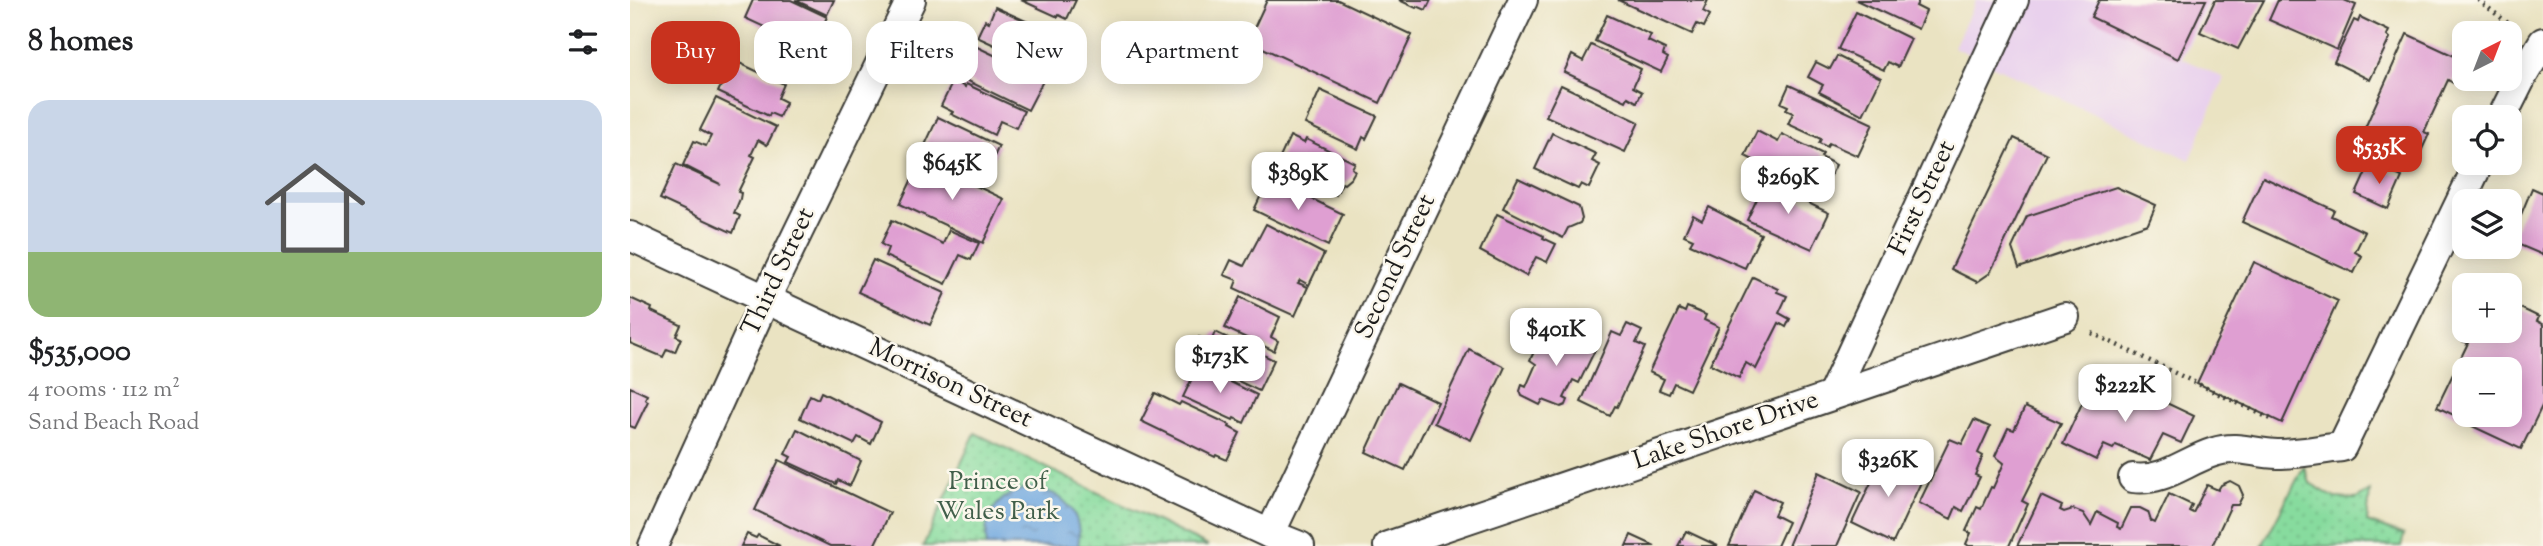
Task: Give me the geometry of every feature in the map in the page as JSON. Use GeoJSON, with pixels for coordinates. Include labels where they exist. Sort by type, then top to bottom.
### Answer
{"type":"FeatureCollection","features":[{"type":"Feature","properties":{"kind":"street","name":"Third Street"},"geometry":{"type":"LineString","coordinates":[[653,546],[766,298],[911,0]]}},
{"type":"Feature","properties":{"kind":"street","name":"Second Street"},"geometry":{"type":"LineString","coordinates":[[1270,534],[1523,0]]}},
{"type":"Feature","properties":{"kind":"street","name":"First Street"},"geometry":{"type":"LineString","coordinates":[[1832,395],[2014,0]]}},
{"type":"Feature","properties":{"kind":"street"},"geometry":{"type":"LineString","coordinates":[[2508,105],[2543,42]]}},
{"type":"Feature","properties":{"kind":"street"},"geometry":{"type":"LineString","coordinates":[[2133,478],[2147,480],[2203,456],[2234,447],[2280,454],[2342,446],[2473,175]]}},
{"type":"Feature","properties":{"kind":"street","name":"Morrison Street"},"geometry":{"type":"LineString","coordinates":[[630,236],[1270,534]]}},
{"type":"Feature","properties":{"kind":"street","name":"Lake Shore Drive"},"geometry":{"type":"LineString","coordinates":[[1388,546],[2065,317]]}},
{"type":"Feature","properties":{"kind":"street"},"geometry":{"type":"LineString","coordinates":[[1270,534],[1300,546]]}},
{"type":"Feature","properties":{"kind":"path"},"geometry":{"type":"LineString","coordinates":[[2478,0],[2505,21]]}},
{"type":"Feature","properties":{"kind":"path"},"geometry":{"type":"LineString","coordinates":[[2065,317],[2109,343],[2283,424]]}},
{"type":"Feature","properties":{"kind":"shaded area"},"geometry":{"type":"Polygon","coordinates":[[[1976,0],[2210,0],[2182,58],[2224,78],[2190,160],[1954,47],[1976,0]]]}},
{"type":"Feature","properties":{"kind":"green space","name":"Prince of Wales Park"},"geometry":{"type":"Polygon","coordinates":[[[975,433],[1208,546],[923,546],[975,433]]]}},
{"type":"Feature","properties":{"kind":"green space"},"geometry":{"type":"Polygon","coordinates":[[[2304,466],[2310,483],[2335,498],[2356,499],[2370,491],[2367,522],[2404,535],[2401,546],[2262,546],[2304,466]]]}},
{"type":"Feature","properties":{"kind":"water"},"geometry":{"type":"Polygon","coordinates":[[[1028,488],[1051,493],[1068,505],[1077,523],[1078,546],[987,546],[987,525],[994,508],[1008,495],[1028,488]]]}},
{"type":"Feature","properties":{"kind":"building"},"geometry":{"type":"Polygon","coordinates":[[[753,0],[791,0],[827,17],[825,21],[754,22],[745,18],[753,0]]]}},
{"type":"Feature","properties":{"kind":"building"},"geometry":{"type":"Polygon","coordinates":[[[795,0],[834,0],[827,15],[795,0]]]}},
{"type":"Feature","properties":{"kind":"building"},"geometry":{"type":"Polygon","coordinates":[[[1021,0],[1076,0],[1067,19],[1021,0]]]}},
{"type":"Feature","properties":{"kind":"building"},"geometry":{"type":"Polygon","coordinates":[[[1267,0],[1338,0],[1412,35],[1380,103],[1263,48],[1263,21],[1257,21],[1267,0]]]}},
{"type":"Feature","properties":{"kind":"building"},"geometry":{"type":"Polygon","coordinates":[[[1399,0],[1431,0],[1426,10],[1399,0]]]}},
{"type":"Feature","properties":{"kind":"building"},"geometry":{"type":"Polygon","coordinates":[[[1618,0],[1708,0],[1703,11],[1710,15],[1704,27],[1697,24],[1692,34],[1618,0]]]}},
{"type":"Feature","properties":{"kind":"building"},"geometry":{"type":"Polygon","coordinates":[[[1856,0],[1919,0],[1916,6],[1926,11],[1918,29],[1856,0]]]}},
{"type":"Feature","properties":{"kind":"building"},"geometry":{"type":"Polygon","coordinates":[[[2099,0],[2206,0],[2178,59],[2091,17],[2099,0]]]}},
{"type":"Feature","properties":{"kind":"building"},"geometry":{"type":"Polygon","coordinates":[[[2215,0],[2264,0],[2238,49],[2200,32],[2215,0]]]}},
{"type":"Feature","properties":{"kind":"building"},"geometry":{"type":"Polygon","coordinates":[[[2278,0],[2344,0],[2356,5],[2337,50],[2269,20],[2278,0]]]}},
{"type":"Feature","properties":{"kind":"building"},"geometry":{"type":"Polygon","coordinates":[[[995,7],[1026,21],[992,21],[992,44],[978,37],[985,20],[989,22],[995,7]]]}},
{"type":"Feature","properties":{"kind":"building"},"geometry":{"type":"Polygon","coordinates":[[[1856,12],[1911,39],[1898,67],[1888,62],[1884,70],[1838,49],[1856,12]]]}},
{"type":"Feature","properties":{"kind":"building"},"geometry":{"type":"Polygon","coordinates":[[[1607,15],[1651,35],[1648,41],[1665,49],[1663,55],[1668,58],[1661,72],[1595,41],[1607,15]]]}},
{"type":"Feature","properties":{"kind":"building"},"geometry":{"type":"Polygon","coordinates":[[[2360,17],[2389,31],[2387,35],[2390,38],[2370,80],[2334,62],[2354,20],[2358,22],[2360,17]]]}},
{"type":"Feature","properties":{"kind":"building"},"geometry":{"type":"Polygon","coordinates":[[[2407,34],[2452,55],[2452,82],[2448,80],[2424,132],[2429,134],[2419,156],[2364,130],[2407,34]]]}},
{"type":"Feature","properties":{"kind":"building"},"geometry":{"type":"Polygon","coordinates":[[[1591,45],[1641,69],[1633,87],[1642,92],[1637,102],[1628,97],[1626,101],[1564,72],[1572,55],[1583,61],[1591,45]]]}},
{"type":"Feature","properties":{"kind":"building"},"geometry":{"type":"Polygon","coordinates":[[[978,47],[992,54],[992,84],[1041,84],[1028,110],[974,84],[978,84],[978,47]]]}},
{"type":"Feature","properties":{"kind":"building"},"geometry":{"type":"Polygon","coordinates":[[[1837,56],[1881,78],[1863,115],[1819,92],[1823,85],[1808,77],[1816,62],[1830,69],[1837,56]]]}},
{"type":"Feature","properties":{"kind":"building"},"geometry":{"type":"Polygon","coordinates":[[[740,63],[754,70],[754,84],[784,84],[778,98],[786,102],[779,117],[770,113],[769,116],[718,92],[722,84],[740,84],[740,63]]]}},
{"type":"Feature","properties":{"kind":"building"},"geometry":{"type":"Polygon","coordinates":[[[952,84],[965,87],[966,84],[1024,111],[1016,128],[1000,121],[994,135],[951,114],[953,112],[941,106],[952,84]]]}},
{"type":"Feature","properties":{"kind":"building"},"geometry":{"type":"Polygon","coordinates":[[[1561,85],[1639,122],[1625,152],[1546,116],[1561,85]]]}},
{"type":"Feature","properties":{"kind":"building"},"geometry":{"type":"Polygon","coordinates":[[[1789,85],[1873,124],[1858,156],[1829,143],[1827,147],[1819,143],[1821,139],[1788,124],[1793,113],[1786,110],[1788,106],[1781,103],[1789,85]]]}},
{"type":"Feature","properties":{"kind":"building"},"geometry":{"type":"Polygon","coordinates":[[[1320,90],[1377,116],[1358,149],[1305,124],[1320,90]]]}},
{"type":"Feature","properties":{"kind":"building"},"geometry":{"type":"Polygon","coordinates":[[[716,98],[776,127],[767,145],[758,140],[751,155],[755,157],[738,192],[741,193],[740,199],[734,213],[740,216],[733,233],[660,199],[676,164],[720,184],[683,165],[694,141],[706,146],[711,136],[700,130],[716,98]]]}},
{"type":"Feature","properties":{"kind":"building"},"geometry":{"type":"Polygon","coordinates":[[[938,117],[999,146],[985,176],[925,145],[938,117]]]}},
{"type":"Feature","properties":{"kind":"building"},"geometry":{"type":"Polygon","coordinates":[[[1757,131],[1778,142],[1782,134],[1823,154],[1821,157],[1836,165],[1827,183],[1820,180],[1815,192],[1745,156],[1757,131]]]}},
{"type":"Feature","properties":{"kind":"building"},"geometry":{"type":"Polygon","coordinates":[[[1552,133],[1596,154],[1592,161],[1600,165],[1589,188],[1581,184],[1578,189],[1535,169],[1552,133]]]}},
{"type":"Feature","properties":{"kind":"building"},"geometry":{"type":"Polygon","coordinates":[[[1290,136],[1304,143],[1306,139],[1355,163],[1351,178],[1342,183],[1336,195],[1290,173],[1291,169],[1278,162],[1290,136]]]}},
{"type":"Feature","properties":{"kind":"building"},"geometry":{"type":"Polygon","coordinates":[[[2014,138],[2047,154],[1990,273],[1977,282],[1951,269],[2014,138]]]}},
{"type":"Feature","properties":{"kind":"building"},"geometry":{"type":"Polygon","coordinates":[[[921,160],[1004,199],[983,243],[900,204],[921,160]]]}},
{"type":"Feature","properties":{"kind":"building"},"geometry":{"type":"Polygon","coordinates":[[[2370,163],[2402,177],[2388,209],[2356,194],[2370,163]]]}},
{"type":"Feature","properties":{"kind":"building"},"geometry":{"type":"Polygon","coordinates":[[[2263,177],[2334,210],[2331,216],[2365,232],[2355,252],[2362,256],[2354,273],[2242,222],[2263,177]]]}},
{"type":"Feature","properties":{"kind":"building"},"geometry":{"type":"Polygon","coordinates":[[[1269,178],[1343,214],[1328,246],[1254,210],[1269,178]]]}},
{"type":"Feature","properties":{"kind":"building"},"geometry":{"type":"Polygon","coordinates":[[[1518,178],[1579,207],[1582,219],[1580,223],[1568,228],[1563,238],[1503,208],[1518,178]]]}},
{"type":"Feature","properties":{"kind":"building"},"geometry":{"type":"Polygon","coordinates":[[[1765,182],[1829,213],[1812,249],[1747,220],[1765,182]]]}},
{"type":"Feature","properties":{"kind":"building"},"geometry":{"type":"Polygon","coordinates":[[[2116,187],[2156,205],[2148,224],[2019,268],[2012,248],[2027,216],[2116,187]]]}},
{"type":"Feature","properties":{"kind":"building"},"geometry":{"type":"Polygon","coordinates":[[[2532,188],[2543,193],[2543,255],[2522,246],[2522,212],[2532,188]]]}},
{"type":"Feature","properties":{"kind":"building"},"geometry":{"type":"Polygon","coordinates":[[[1709,207],[1761,234],[1745,268],[1690,244],[1693,239],[1684,235],[1693,215],[1702,220],[1709,207]]]}},
{"type":"Feature","properties":{"kind":"building"},"geometry":{"type":"Polygon","coordinates":[[[1497,214],[1556,244],[1547,262],[1536,257],[1526,276],[1480,251],[1497,214]]]}},
{"type":"Feature","properties":{"kind":"building"},"geometry":{"type":"Polygon","coordinates":[[[892,220],[943,244],[949,230],[979,243],[971,260],[960,255],[946,284],[885,256],[888,248],[881,244],[892,220]]]}},
{"type":"Feature","properties":{"kind":"building"},"geometry":{"type":"Polygon","coordinates":[[[1266,224],[1324,254],[1309,285],[1300,280],[1298,283],[1308,287],[1295,316],[1234,288],[1237,280],[1224,275],[1231,260],[1244,266],[1266,224]]]}},
{"type":"Feature","properties":{"kind":"building"},"geometry":{"type":"Polygon","coordinates":[[[873,260],[945,293],[930,325],[858,292],[873,260]]]}},
{"type":"Feature","properties":{"kind":"building"},"geometry":{"type":"Polygon","coordinates":[[[2254,262],[2338,301],[2282,423],[2197,383],[2254,262]]]}},
{"type":"Feature","properties":{"kind":"building"},"geometry":{"type":"Polygon","coordinates":[[[1753,277],[1787,296],[1779,313],[1790,319],[1786,327],[1779,323],[1756,369],[1746,363],[1739,378],[1710,364],[1753,277]]]}},
{"type":"Feature","properties":{"kind":"building"},"geometry":{"type":"Polygon","coordinates":[[[1240,297],[1280,317],[1271,337],[1278,341],[1274,351],[1225,328],[1240,297]]]}},
{"type":"Feature","properties":{"kind":"building"},"geometry":{"type":"Polygon","coordinates":[[[630,298],[681,325],[676,336],[681,338],[675,352],[667,349],[663,357],[630,343],[630,298]]]}},
{"type":"Feature","properties":{"kind":"building"},"geometry":{"type":"Polygon","coordinates":[[[1687,307],[1706,315],[1704,320],[1719,327],[1689,390],[1674,383],[1669,394],[1659,390],[1664,379],[1649,372],[1679,309],[1685,312],[1687,307]]]}},
{"type":"Feature","properties":{"kind":"building"},"geometry":{"type":"Polygon","coordinates":[[[2522,309],[2539,317],[2537,321],[2543,324],[2543,404],[2521,449],[2474,427],[2522,427],[2522,357],[2461,357],[2468,343],[2522,343],[2522,309]]]}},
{"type":"Feature","properties":{"kind":"building"},"geometry":{"type":"Polygon","coordinates":[[[1627,324],[1642,331],[1636,343],[1645,347],[1617,407],[1615,406],[1610,416],[1581,402],[1612,332],[1621,336],[1627,324]]]}},
{"type":"Feature","properties":{"kind":"building"},"geometry":{"type":"Polygon","coordinates":[[[1546,327],[1595,350],[1579,383],[1573,380],[1564,398],[1568,400],[1566,405],[1561,407],[1543,400],[1540,405],[1522,396],[1520,391],[1522,385],[1526,387],[1536,364],[1530,360],[1546,327]]]}},
{"type":"Feature","properties":{"kind":"building"},"geometry":{"type":"Polygon","coordinates":[[[1215,332],[1274,360],[1259,391],[1189,356],[1199,337],[1211,342],[1215,332]]]}},
{"type":"Feature","properties":{"kind":"building"},"geometry":{"type":"Polygon","coordinates":[[[1469,349],[1505,367],[1471,440],[1434,423],[1469,349]]]}},
{"type":"Feature","properties":{"kind":"building"},"geometry":{"type":"Polygon","coordinates":[[[1198,366],[1257,395],[1244,423],[1183,397],[1198,366]]]}},
{"type":"Feature","properties":{"kind":"building"},"geometry":{"type":"Polygon","coordinates":[[[2452,376],[2452,414],[2437,407],[2452,376]]]}},
{"type":"Feature","properties":{"kind":"building"},"geometry":{"type":"Polygon","coordinates":[[[1398,383],[1438,402],[1405,470],[1366,452],[1398,383]]]}},
{"type":"Feature","properties":{"kind":"building"},"geometry":{"type":"Polygon","coordinates":[[[2091,384],[2129,402],[2135,388],[2194,416],[2181,443],[2163,435],[2150,460],[2116,445],[2113,449],[2104,445],[2096,460],[2063,444],[2091,384]]]}},
{"type":"Feature","properties":{"kind":"building"},"geometry":{"type":"Polygon","coordinates":[[[630,387],[647,395],[645,399],[648,401],[635,428],[630,426],[630,387]]]}},
{"type":"Feature","properties":{"kind":"building"},"geometry":{"type":"Polygon","coordinates":[[[821,392],[881,422],[871,444],[858,437],[854,444],[800,418],[810,395],[818,399],[821,392]]]}},
{"type":"Feature","properties":{"kind":"building"},"geometry":{"type":"Polygon","coordinates":[[[1155,393],[1230,425],[1229,427],[1240,433],[1227,460],[1216,455],[1215,457],[1141,421],[1155,393]]]}},
{"type":"Feature","properties":{"kind":"building"},"geometry":{"type":"Polygon","coordinates":[[[2025,407],[2061,423],[2022,501],[2028,504],[2009,546],[1969,546],[1966,544],[1971,533],[1966,531],[1977,507],[1981,509],[1991,487],[1993,488],[2004,463],[1995,456],[2008,428],[2014,430],[2025,407]]]}},
{"type":"Feature","properties":{"kind":"building"},"geometry":{"type":"Polygon","coordinates":[[[1974,420],[1990,427],[1978,453],[1983,456],[1975,475],[1980,477],[1963,511],[1956,507],[1951,519],[1919,503],[1950,439],[1962,444],[1974,420]]]}},
{"type":"Feature","properties":{"kind":"building"},"geometry":{"type":"Polygon","coordinates":[[[797,429],[861,461],[850,486],[838,480],[836,484],[788,462],[791,457],[785,454],[797,429]]]}},
{"type":"Feature","properties":{"kind":"building"},"geometry":{"type":"Polygon","coordinates":[[[1884,455],[1917,470],[1914,476],[1922,480],[1893,543],[1852,523],[1884,455]]]}},
{"type":"Feature","properties":{"kind":"building"},"geometry":{"type":"Polygon","coordinates":[[[779,460],[890,513],[874,546],[830,546],[755,510],[779,460]]]}},
{"type":"Feature","properties":{"kind":"building"},"geometry":{"type":"Polygon","coordinates":[[[1819,472],[1861,492],[1837,546],[1788,546],[1819,472]]]}},
{"type":"Feature","properties":{"kind":"building"},"geometry":{"type":"Polygon","coordinates":[[[2230,481],[2239,486],[2243,495],[2238,505],[2231,505],[2212,546],[2017,546],[2041,496],[2062,506],[2060,510],[2064,512],[2073,509],[2083,513],[2091,525],[2097,512],[2118,523],[2117,527],[2121,529],[2131,508],[2148,512],[2151,521],[2155,523],[2169,494],[2192,505],[2189,511],[2193,513],[2207,485],[2218,490],[2221,485],[2230,481]]]}},
{"type":"Feature","properties":{"kind":"building"},"geometry":{"type":"Polygon","coordinates":[[[1754,490],[1780,502],[1774,515],[1788,522],[1777,546],[1729,546],[1754,490]]]}},
{"type":"Feature","properties":{"kind":"building"},"geometry":{"type":"Polygon","coordinates":[[[1686,531],[1718,546],[1678,546],[1686,531]]]}},
{"type":"Feature","properties":{"kind":"building"},"geometry":{"type":"Polygon","coordinates":[[[747,534],[756,538],[758,535],[780,546],[741,546],[747,534]]]}},
{"type":"Feature","properties":{"kind":"building"},"geometry":{"type":"Polygon","coordinates":[[[1631,535],[1655,546],[1626,546],[1631,535]]]}}]}
